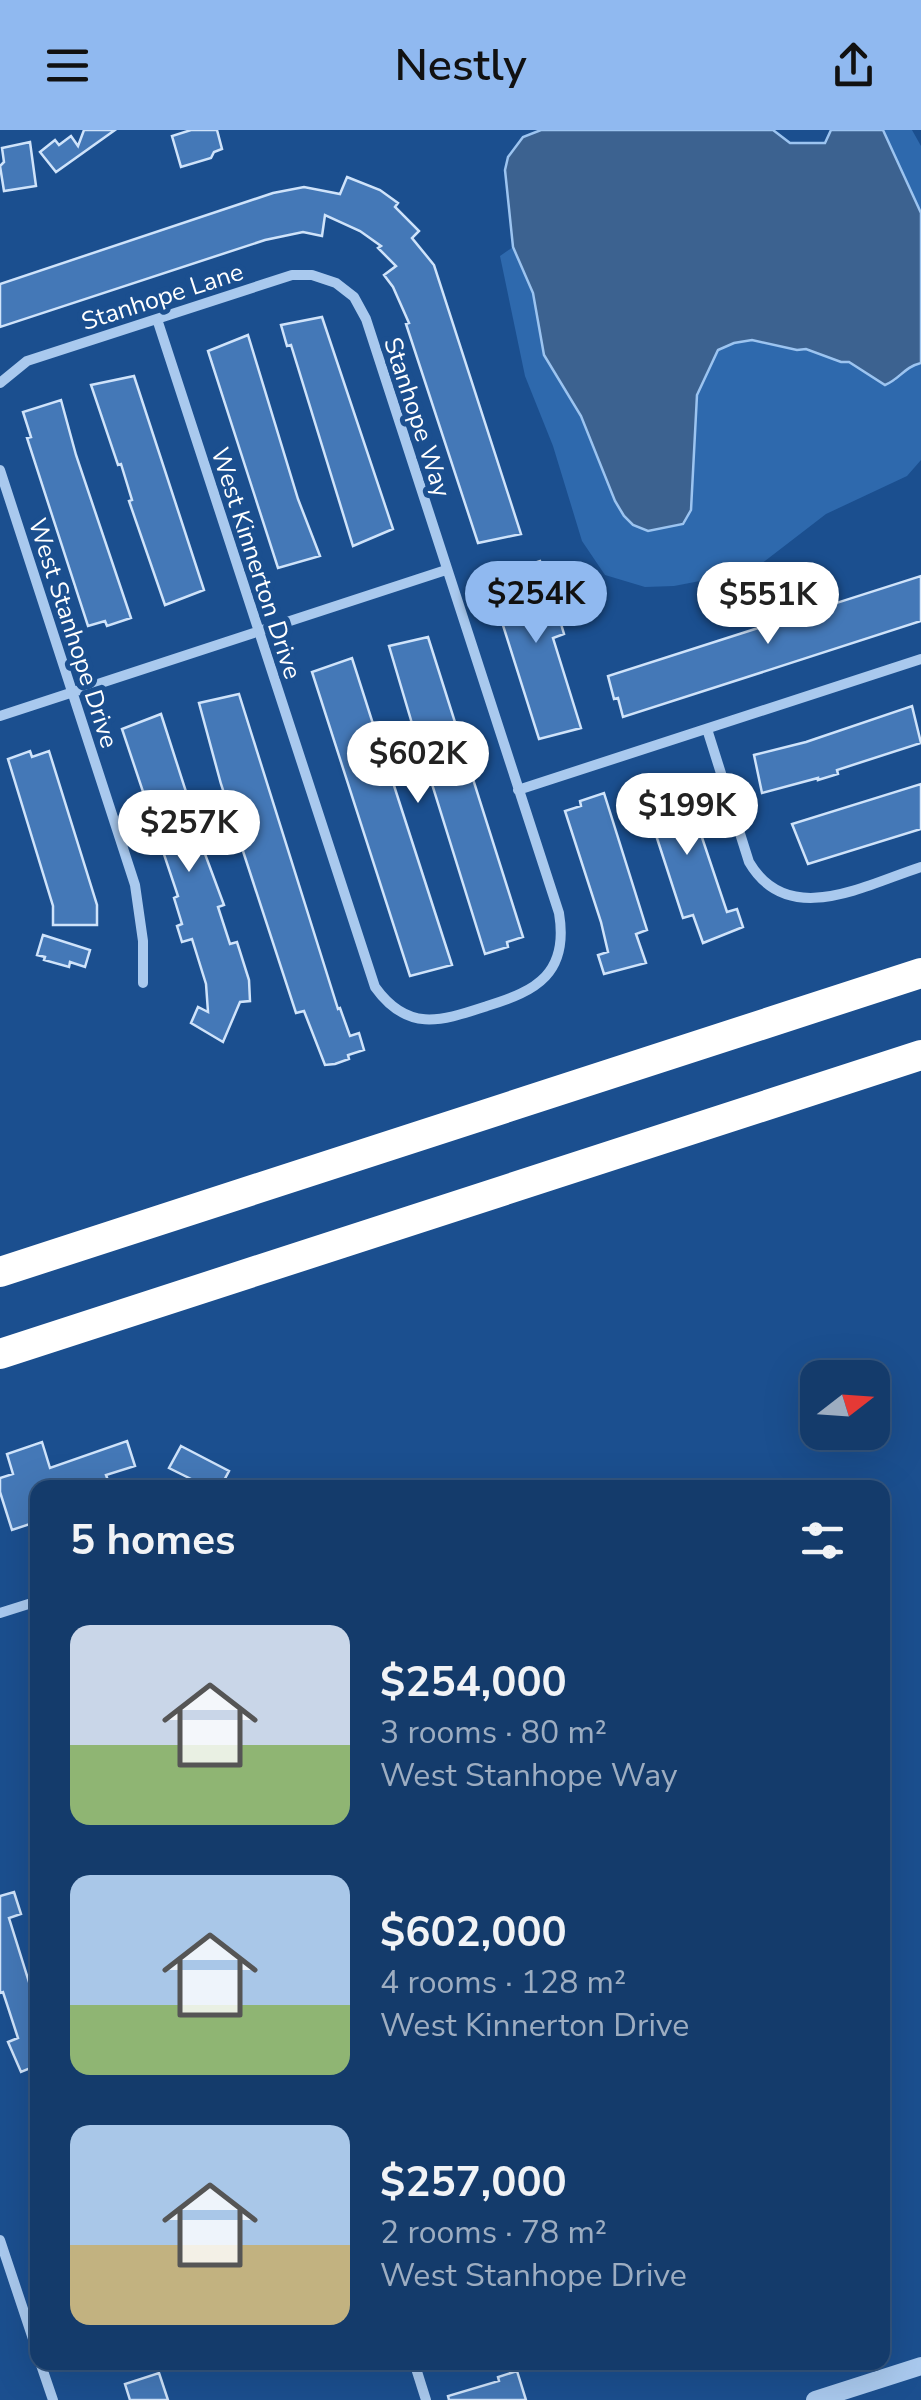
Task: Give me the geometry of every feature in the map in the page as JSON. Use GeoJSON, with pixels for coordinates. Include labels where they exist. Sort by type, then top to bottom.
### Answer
{"type":"FeatureCollection","features":[{"type":"Feature","properties":{"kind":"highway"},"geometry":{"type":"LineString","coordinates":[[0,1272],[921,974]]}},
{"type":"Feature","properties":{"kind":"highway"},"geometry":{"type":"LineString","coordinates":[[0,1354],[921,1056]]}},
{"type":"Feature","properties":{"kind":"street","name":"Stanhope Lane"},"geometry":{"type":"LineString","coordinates":[[2,381],[27,361],[292,276],[312,275],[338,284]]}},
{"type":"Feature","properties":{"kind":"street","name":"Stanhope Way"},"geometry":{"type":"LineString","coordinates":[[338,284],[354,297],[366,319],[518,790]]}},
{"type":"Feature","properties":{"kind":"street","name":"West Kinnerton Drive"},"geometry":{"type":"LineString","coordinates":[[157,319],[375,987],[400,1012],[417,1019],[444,1019],[521,995],[538,986],[560,952],[559,913],[518,790]]}},
{"type":"Feature","properties":{"kind":"street","name":"West Stanhope Drive"},"geometry":{"type":"LineString","coordinates":[[0,470],[136,884],[144,941],[142,982]]}},
{"type":"Feature","properties":{"kind":"street"},"geometry":{"type":"LineString","coordinates":[[0,716],[446,570]]}},
{"type":"Feature","properties":{"kind":"street"},"geometry":{"type":"LineString","coordinates":[[518,790],[921,660]]}},
{"type":"Feature","properties":{"kind":"street"},"geometry":{"type":"LineString","coordinates":[[707,729],[749,862],[774,890],[797,900],[816,900],[921,867]]}},
{"type":"Feature","properties":{"kind":"street"},"geometry":{"type":"LineString","coordinates":[[0,1613],[30,1604]]}},
{"type":"Feature","properties":{"kind":"street"},"geometry":{"type":"LineString","coordinates":[[0,2240],[30,2330]]}},
{"type":"Feature","properties":{"kind":"street"},"geometry":{"type":"LineString","coordinates":[[816,2400],[921,2366]]}},
{"type":"Feature","properties":{"kind":"street"},"geometry":{"type":"LineString","coordinates":[[43,2370],[53,2400]]}},
{"type":"Feature","properties":{"kind":"street"},"geometry":{"type":"LineString","coordinates":[[417,2370],[426,2400]]}},
{"type":"Feature","properties":{"kind":"shaded area"},"geometry":{"type":"Polygon","coordinates":[[[541,130],[773,130],[790,143],[825,143],[831,130],[883,130],[921,213],[921,363],[885,385],[849,362],[806,349],[752,340],[718,350],[697,395],[691,510],[683,524],[648,531],[633,525],[615,501],[581,416],[544,355],[533,293],[513,247],[505,170],[508,157],[523,137],[541,130]]]}},
{"type":"Feature","properties":{"kind":"shaded area"},"geometry":{"type":"Polygon","coordinates":[[[883,130],[912,130],[921,146],[921,213],[883,130]]]}},
{"type":"Feature","properties":{"kind":"shaded area"},"geometry":{"type":"Polygon","coordinates":[[[513,247],[533,293],[544,355],[581,416],[615,501],[633,525],[648,531],[683,524],[691,510],[697,395],[718,350],[734,343],[752,340],[806,349],[841,362],[849,361],[895,381],[902,370],[921,363],[921,460],[907,476],[826,514],[752,571],[674,586],[645,587],[605,575],[582,541],[553,446],[525,376],[500,256],[513,247]]]}},
{"type":"Feature","properties":{"kind":"building"},"geometry":{"type":"Polygon","coordinates":[[[84,130],[115,130],[56,172],[40,152],[55,140],[59,145],[71,136],[78,146],[84,130]]]}},
{"type":"Feature","properties":{"kind":"building"},"geometry":{"type":"Polygon","coordinates":[[[191,130],[217,130],[222,149],[211,158],[181,167],[172,136],[191,130]]]}},
{"type":"Feature","properties":{"kind":"building"},"geometry":{"type":"Polygon","coordinates":[[[30,142],[36,186],[4,191],[2,148],[30,142]]]}},
{"type":"Feature","properties":{"kind":"building"},"geometry":{"type":"Polygon","coordinates":[[[347,177],[380,190],[398,203],[395,207],[419,231],[412,238],[434,265],[521,534],[478,543],[406,324],[409,323],[384,275],[396,266],[378,248],[381,246],[325,215],[322,236],[303,232],[265,240],[0,327],[0,284],[273,193],[304,187],[340,194],[347,177]]]}},
{"type":"Feature","properties":{"kind":"building"},"geometry":{"type":"Polygon","coordinates":[[[322,317],[393,529],[353,546],[291,345],[287,346],[281,325],[322,317]]]}},
{"type":"Feature","properties":{"kind":"building"},"geometry":{"type":"Polygon","coordinates":[[[248,335],[298,499],[320,556],[278,568],[208,351],[248,335]]]}},
{"type":"Feature","properties":{"kind":"building"},"geometry":{"type":"Polygon","coordinates":[[[134,376],[204,590],[165,605],[129,501],[132,500],[121,464],[118,465],[91,385],[134,376]]]}},
{"type":"Feature","properties":{"kind":"building"},"geometry":{"type":"Polygon","coordinates":[[[61,400],[131,618],[107,626],[105,621],[88,626],[27,438],[31,437],[23,412],[61,400]]]}},
{"type":"Feature","properties":{"kind":"building"},"geometry":{"type":"Polygon","coordinates":[[[540,561],[553,595],[570,603],[556,607],[564,634],[553,638],[581,728],[539,739],[488,578],[540,561]]]}},
{"type":"Feature","properties":{"kind":"building"},"geometry":{"type":"Polygon","coordinates":[[[921,576],[921,621],[623,717],[618,698],[614,699],[608,676],[921,576]]]}},
{"type":"Feature","properties":{"kind":"building"},"geometry":{"type":"Polygon","coordinates":[[[428,637],[523,937],[507,942],[508,947],[485,954],[422,752],[387,764],[452,965],[410,976],[312,672],[352,658],[381,749],[416,737],[389,646],[428,637]]]}},
{"type":"Feature","properties":{"kind":"building"},"geometry":{"type":"Polygon","coordinates":[[[239,694],[338,1009],[350,1036],[359,1033],[364,1050],[335,1064],[325,1065],[304,1011],[296,1013],[221,784],[199,703],[239,694]]]}},
{"type":"Feature","properties":{"kind":"building"},"geometry":{"type":"Polygon","coordinates":[[[912,706],[921,743],[837,770],[838,774],[762,793],[754,755],[912,706]]]}},
{"type":"Feature","properties":{"kind":"building"},"geometry":{"type":"Polygon","coordinates":[[[161,714],[224,905],[218,907],[230,944],[237,942],[249,980],[250,1001],[240,1002],[223,1042],[191,1023],[198,1007],[208,1012],[206,984],[192,939],[182,942],[177,926],[182,924],[174,898],[178,896],[122,729],[161,714]]]}},
{"type":"Feature","properties":{"kind":"building"},"geometry":{"type":"Polygon","coordinates":[[[30,751],[32,757],[49,751],[97,905],[97,925],[53,925],[53,906],[8,759],[30,751]]]}},
{"type":"Feature","properties":{"kind":"building"},"geometry":{"type":"Polygon","coordinates":[[[681,775],[727,912],[737,909],[743,927],[703,943],[693,915],[683,918],[639,783],[681,775]]]}},
{"type":"Feature","properties":{"kind":"building"},"geometry":{"type":"Polygon","coordinates":[[[921,784],[921,829],[808,864],[792,824],[921,784]]]}},
{"type":"Feature","properties":{"kind":"building"},"geometry":{"type":"Polygon","coordinates":[[[604,793],[647,930],[636,934],[646,963],[604,974],[598,955],[608,952],[601,922],[565,811],[604,793]]]}},
{"type":"Feature","properties":{"kind":"building"},"geometry":{"type":"Polygon","coordinates":[[[43,935],[90,950],[85,967],[70,962],[69,967],[37,955],[43,935]]]}},
{"type":"Feature","properties":{"kind":"building"},"geometry":{"type":"Polygon","coordinates":[[[127,1441],[135,1466],[106,1475],[108,1480],[30,1480],[30,1524],[12,1530],[0,1492],[0,1478],[13,1474],[7,1454],[42,1442],[50,1468],[127,1441]]]}},
{"type":"Feature","properties":{"kind":"building"},"geometry":{"type":"Polygon","coordinates":[[[181,1446],[229,1471],[224,1480],[193,1480],[169,1468],[181,1446]]]}},
{"type":"Feature","properties":{"kind":"building"},"geometry":{"type":"Polygon","coordinates":[[[14,1892],[21,1914],[9,1918],[30,1985],[30,2068],[21,2072],[8,2042],[18,2038],[3,1992],[0,1993],[0,1896],[14,1892]]]}},
{"type":"Feature","properties":{"kind":"building"},"geometry":{"type":"Polygon","coordinates":[[[517,2371],[526,2400],[449,2400],[448,2396],[499,2381],[498,2377],[517,2371]]]}},
{"type":"Feature","properties":{"kind":"building"},"geometry":{"type":"Polygon","coordinates":[[[159,2373],[168,2400],[130,2400],[125,2384],[159,2373]]]}}]}
